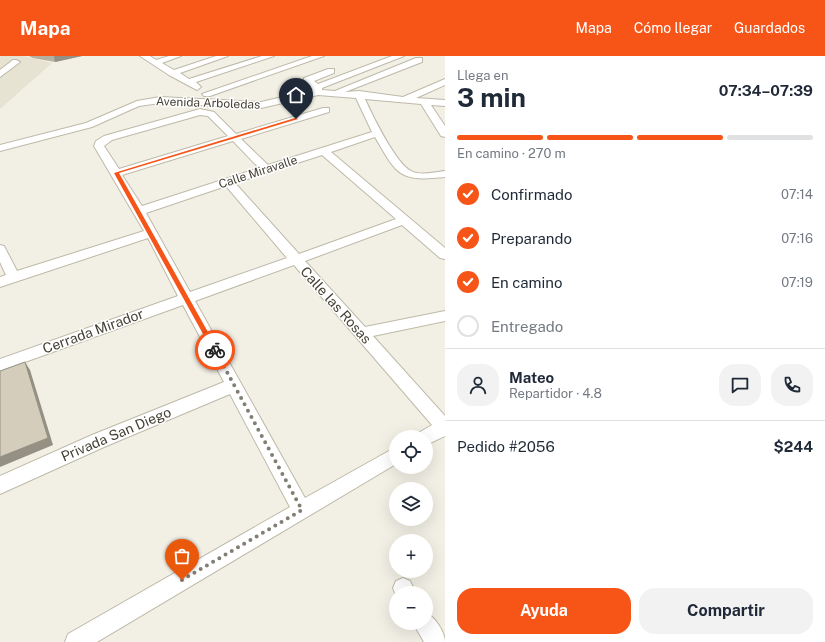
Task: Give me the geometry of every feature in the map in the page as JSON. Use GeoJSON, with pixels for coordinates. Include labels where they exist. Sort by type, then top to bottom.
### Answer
{"type":"FeatureCollection","features":[{"type":"Feature","properties":{"kind":"street"},"geometry":{"type":"LineString","coordinates":[[144,56],[188,82],[207,103],[211,114],[236,137],[266,169]]}},
{"type":"Feature","properties":{"kind":"street"},"geometry":{"type":"LineString","coordinates":[[155,63],[177,56]]}},
{"type":"Feature","properties":{"kind":"street"},"geometry":{"type":"LineString","coordinates":[[172,73],[224,56]]}},
{"type":"Feature","properties":{"kind":"street"},"geometry":{"type":"LineString","coordinates":[[188,82],[270,56]]}},
{"type":"Feature","properties":{"kind":"street"},"geometry":{"type":"LineString","coordinates":[[302,510],[151,232],[117,173],[99,146],[100,143],[108,138],[200,112],[207,103],[320,56]]}},
{"type":"Feature","properties":{"kind":"street"},"geometry":{"type":"LineString","coordinates":[[343,67],[307,80],[318,89],[400,56]]}},
{"type":"Feature","properties":{"kind":"street"},"geometry":{"type":"LineString","coordinates":[[336,92],[418,60]]}},
{"type":"Feature","properties":{"kind":"street"},"geometry":{"type":"LineString","coordinates":[[0,74],[16,62]]}},
{"type":"Feature","properties":{"kind":"street"},"geometry":{"type":"LineString","coordinates":[[406,98],[445,82]]}},
{"type":"Feature","properties":{"kind":"street","name":"Avenida Arboledas"},"geometry":{"type":"LineString","coordinates":[[0,148],[89,124],[137,104],[160,100],[261,105],[318,89],[445,103]]}},
{"type":"Feature","properties":{"kind":"street"},"geometry":{"type":"LineString","coordinates":[[358,94],[378,133],[402,171],[415,176],[445,174]]}},
{"type":"Feature","properties":{"kind":"street"},"geometry":{"type":"LineString","coordinates":[[423,100],[445,134]]}},
{"type":"Feature","properties":{"kind":"street"},"geometry":{"type":"LineString","coordinates":[[117,173],[326,110]]}},
{"type":"Feature","properties":{"kind":"street","name":"Calle Miravalle"},"geometry":{"type":"LineString","coordinates":[[139,211],[378,133]]}},
{"type":"Feature","properties":{"kind":"street"},"geometry":{"type":"LineString","coordinates":[[323,150],[404,220],[431,241],[445,255]]}},
{"type":"Feature","properties":{"kind":"street","name":"Calle las Rosas"},"geometry":{"type":"LineString","coordinates":[[228,182],[444,427]]}},
{"type":"Feature","properties":{"kind":"street","name":"Cerrada Mirador"},"geometry":{"type":"LineString","coordinates":[[0,365],[404,220]]}},
{"type":"Feature","properties":{"kind":"street"},"geometry":{"type":"LineString","coordinates":[[0,282],[151,232]]}},
{"type":"Feature","properties":{"kind":"street"},"geometry":{"type":"LineString","coordinates":[[431,241],[445,239]]}},
{"type":"Feature","properties":{"kind":"street"},"geometry":{"type":"LineString","coordinates":[[0,249],[14,278]]}},
{"type":"Feature","properties":{"kind":"street"},"geometry":{"type":"LineString","coordinates":[[362,333],[445,316]]}},
{"type":"Feature","properties":{"kind":"street","name":"Privada San Diego"},"geometry":{"type":"LineString","coordinates":[[0,485],[98,441],[234,385]]}},
{"type":"Feature","properties":{"kind":"street"},"geometry":{"type":"LineString","coordinates":[[433,433],[444,427]]}},
{"type":"Feature","properties":{"kind":"street"},"geometry":{"type":"LineString","coordinates":[[76,642],[389,459]]}},
{"type":"Feature","properties":{"kind":"street"},"geometry":{"type":"LineString","coordinates":[[428,630],[436,642]]}},
{"type":"Feature","properties":{"kind":"shaded area"},"geometry":{"type":"Polygon","coordinates":[[[0,56],[24,56],[52,63],[0,109],[0,56]]]}},
{"type":"Feature","properties":{"kind":"building"},"geometry":{"type":"Polygon","coordinates":[[[25,362],[48,438],[0,457],[0,371],[25,362]]]}},
{"type":"Feature","properties":{"kind":"way so far"},"geometry":{"type":"LineString","coordinates":[[182,580],[302,510],[215,350]]}},
{"type":"Feature","properties":{"kind":"route"},"geometry":{"type":"LineString","coordinates":[[215,350],[117,173],[296,119]]}}]}
